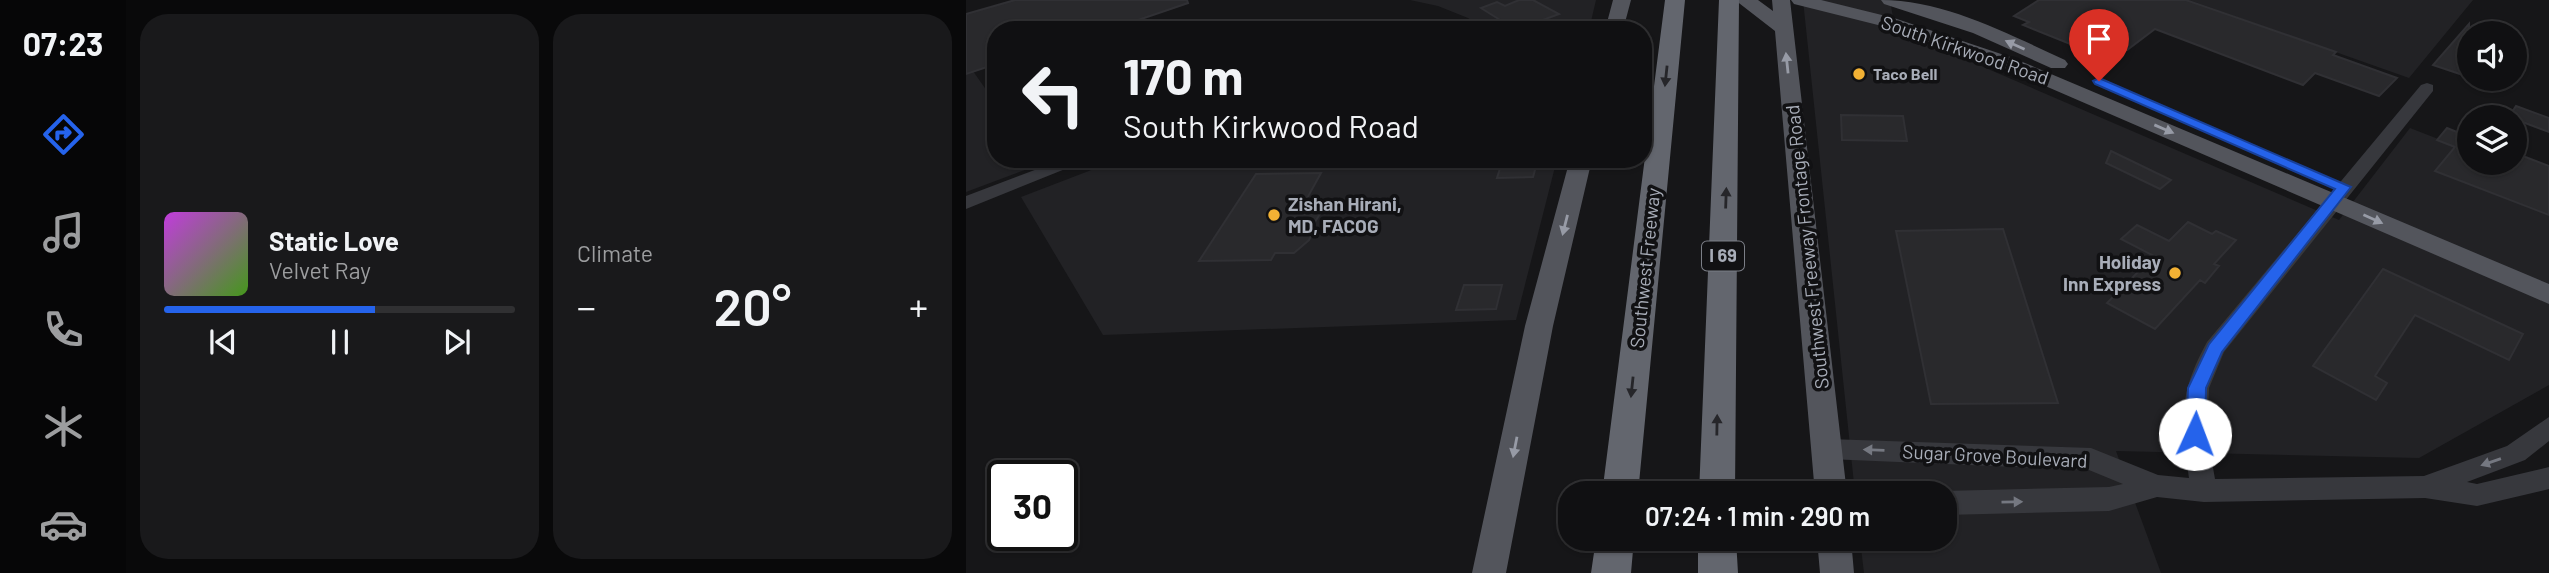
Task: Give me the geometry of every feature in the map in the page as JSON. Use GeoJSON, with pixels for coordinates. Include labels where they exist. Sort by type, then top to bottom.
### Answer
{"type":"FeatureCollection","features":[{"type":"Feature","properties":{"kind":"highway","name":"Southwest Freeway"},"geometry":{"type":"LineString","coordinates":[[1621,481],[1674,4]]}},
{"type":"Feature","properties":{"kind":"highway","name":"I 69"},"geometry":{"type":"LineString","coordinates":[[1717,481],[1734,6]]}},
{"type":"Feature","properties":{"kind":"highway"},"geometry":{"type":"LineString","coordinates":[[1611,573],[1614,551]]}},
{"type":"Feature","properties":{"kind":"highway"},"geometry":{"type":"LineString","coordinates":[[1717,551],[1717,573]]}},
{"type":"Feature","properties":{"kind":"main road","name":"Southwest Freeway Frontage Road"},"geometry":{"type":"LineString","coordinates":[[1781,0],[1829,481]]}},
{"type":"Feature","properties":{"kind":"main road","name":"South Kirkwood Road"},"geometry":{"type":"LineString","coordinates":[[1800,0],[1847,5],[2006,62],[2549,276]]}},
{"type":"Feature","properties":{"kind":"main road","name":"South Kirkwood Road"},"geometry":{"type":"LineString","coordinates":[[1890,0],[1980,29],[2338,194],[2549,295]]}},
{"type":"Feature","properties":{"kind":"main road"},"geometry":{"type":"LineString","coordinates":[[1618,21],[1625,1]]}},
{"type":"Feature","properties":{"kind":"main road"},"geometry":{"type":"LineString","coordinates":[[1734,6],[1757,6],[1784,29]]}},
{"type":"Feature","properties":{"kind":"main road"},"geometry":{"type":"LineString","coordinates":[[1489,573],[1539,326],[1579,168]]}},
{"type":"Feature","properties":{"kind":"main road"},"geometry":{"type":"LineString","coordinates":[[1835,551],[1837,573]]}},
{"type":"Feature","properties":{"kind":"street"},"geometry":{"type":"LineString","coordinates":[[2204,491],[2195,434],[2197,388],[2215,348],[2427,88]]}},
{"type":"Feature","properties":{"kind":"street"},"geometry":{"type":"LineString","coordinates":[[966,203],[1057,168]]}},
{"type":"Feature","properties":{"kind":"street","name":"Sugar Grove Boulevard"},"geometry":{"type":"LineString","coordinates":[[2425,487],[2516,453],[2549,427]]}},
{"type":"Feature","properties":{"kind":"street","name":"Sugar Grove Boulevard"},"geometry":{"type":"LineString","coordinates":[[1828,449],[2091,459],[2157,486],[2204,491],[2425,487],[2477,495],[2549,478]]}},
{"type":"Feature","properties":{"kind":"street","name":"Sugar Grove Boulevard"},"geometry":{"type":"LineString","coordinates":[[1957,503],[2109,499],[2157,486]]}},
{"type":"Feature","properties":{"kind":"shaded area"},"geometry":{"type":"Polygon","coordinates":[[[1410,0],[1596,0],[1591,21],[1472,21],[1438,6],[1410,0]]]}},
{"type":"Feature","properties":{"kind":"shaded area"},"geometry":{"type":"Polygon","coordinates":[[[1803,0],[1890,0],[1895,29],[2339,220],[2410,128],[2457,146],[2457,175],[2527,174],[2549,182],[2549,385],[2419,458],[2116,451],[2161,573],[1864,573],[1861,551],[1957,551],[1957,481],[1854,481],[1803,0]]]}},
{"type":"Feature","properties":{"kind":"shaded area"},"geometry":{"type":"Polygon","coordinates":[[[2189,0],[2473,0],[2409,78],[2189,0]]]}},
{"type":"Feature","properties":{"kind":"shaded area"},"geometry":{"type":"Polygon","coordinates":[[[966,61],[987,91],[987,168],[1030,168],[966,192],[966,61]]]}},
{"type":"Feature","properties":{"kind":"shaded area"},"geometry":{"type":"Polygon","coordinates":[[[1097,168],[1555,168],[1516,320],[1103,335],[1021,197],[1097,168]]]}},
{"type":"Feature","properties":{"kind":"building"},"geometry":{"type":"Polygon","coordinates":[[[1015,0],[1187,0],[1188,3],[1135,21],[987,21],[987,67],[966,74],[966,14],[1015,0]]]}},
{"type":"Feature","properties":{"kind":"building"},"geometry":{"type":"Polygon","coordinates":[[[1519,0],[1533,0],[1559,14],[1540,21],[1502,21],[1481,8],[1497,2],[1505,6],[1519,0]]]}},
{"type":"Feature","properties":{"kind":"building"},"geometry":{"type":"Polygon","coordinates":[[[2039,0],[2186,0],[2336,52],[2333,55],[2397,78],[2379,96],[2315,73],[2303,85],[2155,29],[2127,50],[2113,44],[2098,55],[2023,25],[2029,22],[2014,16],[2039,0]]]}},
{"type":"Feature","properties":{"kind":"building"},"geometry":{"type":"Polygon","coordinates":[[[2457,38],[2457,73],[2433,65],[2457,38]]]}},
{"type":"Feature","properties":{"kind":"building"},"geometry":{"type":"Polygon","coordinates":[[[2527,110],[2549,118],[2549,132],[2527,124],[2527,110]]]}},
{"type":"Feature","properties":{"kind":"building"},"geometry":{"type":"Polygon","coordinates":[[[1841,115],[1903,116],[1907,141],[1842,140],[1841,115]]]}},
{"type":"Feature","properties":{"kind":"building"},"geometry":{"type":"Polygon","coordinates":[[[2447,128],[2457,132],[2457,175],[2527,175],[2527,158],[2549,166],[2549,215],[2435,171],[2455,147],[2437,140],[2447,128]]]}},
{"type":"Feature","properties":{"kind":"building"},"geometry":{"type":"Polygon","coordinates":[[[2111,151],[2171,180],[2160,189],[2106,163],[2111,151]]]}},
{"type":"Feature","properties":{"kind":"building"},"geometry":{"type":"Polygon","coordinates":[[[1500,168],[1536,168],[1533,177],[1497,178],[1500,168]]]}},
{"type":"Feature","properties":{"kind":"building","name":"Zishan Hirani, MD, FACOG"},"geometry":{"type":"Polygon","coordinates":[[[1321,173],[1305,202],[1319,204],[1322,211],[1311,228],[1313,232],[1309,240],[1294,253],[1275,253],[1271,260],[1199,261],[1256,174],[1321,173]]]}},
{"type":"Feature","properties":{"kind":"building","name":"Holiday Inn Express"},"geometry":{"type":"Polygon","coordinates":[[[2188,222],[2212,234],[2216,231],[2236,240],[2214,264],[2219,266],[2205,283],[2200,280],[2155,329],[2107,303],[2154,256],[2121,239],[2137,225],[2169,241],[2188,222]]]}},
{"type":"Feature","properties":{"kind":"building"},"geometry":{"type":"Polygon","coordinates":[[[2003,229],[2058,403],[1931,404],[1896,231],[2003,229]]]}},
{"type":"Feature","properties":{"kind":"building"},"geometry":{"type":"Polygon","coordinates":[[[2383,269],[2523,334],[2509,360],[2415,315],[2375,376],[2387,383],[2376,400],[2313,366],[2383,269]]]}},
{"type":"Feature","properties":{"kind":"building"},"geometry":{"type":"Polygon","coordinates":[[[1464,285],[1502,285],[1496,309],[1456,310],[1464,285]]]}},
{"type":"Feature","properties":{"kind":"place","name":"Taco Bell"},"geometry":{"type":"Point","coordinates":[1859,74]}},
{"type":"Feature","properties":{"kind":"place","name":"Zishan Hirani, MD, FACOG"},"geometry":{"type":"Point","coordinates":[1274,215]}},
{"type":"Feature","properties":{"kind":"place","name":"Holiday Inn Express"},"geometry":{"type":"Point","coordinates":[2175,273]}},
{"type":"Feature","properties":{"kind":"route"},"geometry":{"type":"LineString","coordinates":[[2099,81],[2344,187],[2215,348],[2197,388],[2195,434]]}}]}
